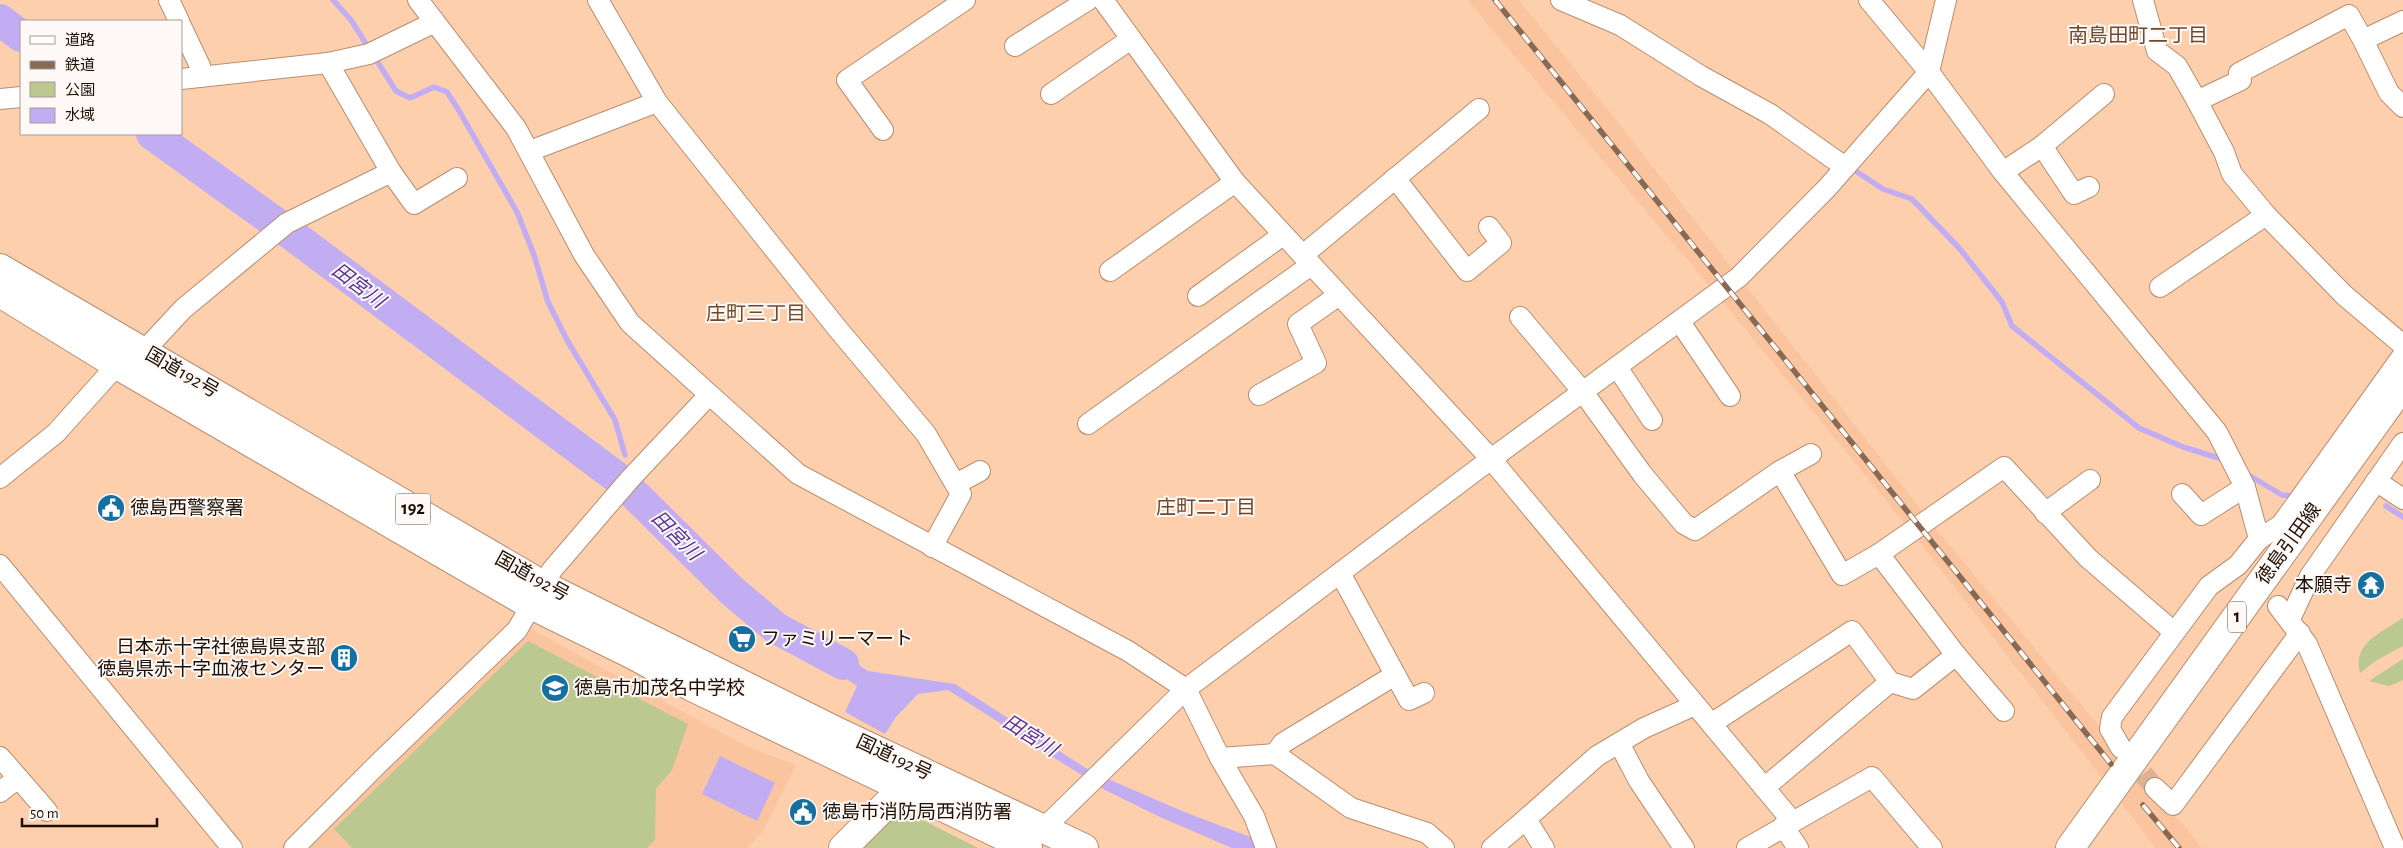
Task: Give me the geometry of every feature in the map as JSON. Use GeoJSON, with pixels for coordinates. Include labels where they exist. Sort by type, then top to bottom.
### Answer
{"type":"FeatureCollection","features":[{"type":"Feature","properties":{"kind":"main road","name":"国道192号"},"geometry":{"type":"LineString","coordinates":[[0,268],[144,351],[537,595]]}},
{"type":"Feature","properties":{"kind":"main road","name":"国道192号"},"geometry":{"type":"LineString","coordinates":[[0,293],[117,365],[537,595],[831,742],[1036,838],[1084,848]]}},
{"type":"Feature","properties":{"kind":"main road","name":"徳島引田線"},"geometry":{"type":"LineString","coordinates":[[2070,848],[2403,385]]}},
{"type":"Feature","properties":{"kind":"main road","name":"1"},"geometry":{"type":"LineString","coordinates":[[2091,848],[2403,415]]}},
{"type":"Feature","properties":{"kind":"main road"},"geometry":{"type":"LineString","coordinates":[[843,848],[911,780]]}},
{"type":"Feature","properties":{"kind":"street"},"geometry":{"type":"LineString","coordinates":[[169,0],[179,20]]}},
{"type":"Feature","properties":{"kind":"street"},"geometry":{"type":"LineString","coordinates":[[418,0],[516,128],[584,256],[630,323],[798,474],[1128,651],[1186,689],[1220,758],[1254,816],[1265,844]]}},
{"type":"Feature","properties":{"kind":"street"},"geometry":{"type":"LineString","coordinates":[[598,0],[658,102],[831,321],[926,434],[961,494],[932,547]]}},
{"type":"Feature","properties":{"kind":"street"},"geometry":{"type":"LineString","coordinates":[[883,130],[848,80],[965,0]]}},
{"type":"Feature","properties":{"kind":"street"},"geometry":{"type":"LineString","coordinates":[[1015,46],[1088,0]]}},
{"type":"Feature","properties":{"kind":"street"},"geometry":{"type":"LineString","coordinates":[[1102,0],[1235,182],[1491,459],[1764,788],[1788,824],[1798,848]]}},
{"type":"Feature","properties":{"kind":"street"},"geometry":{"type":"LineString","coordinates":[[1561,0],[1620,24],[1701,76],[1770,114],[1845,167]]}},
{"type":"Feature","properties":{"kind":"street"},"geometry":{"type":"LineString","coordinates":[[1869,0],[1928,72],[2003,172],[2217,432],[2238,472],[2259,539]]}},
{"type":"Feature","properties":{"kind":"street"},"geometry":{"type":"LineString","coordinates":[[1036,838],[1104,768],[1186,689],[1491,459],[1739,277],[1845,167],[1928,72],[1946,0]]}},
{"type":"Feature","properties":{"kind":"street"},"geometry":{"type":"LineString","coordinates":[[2143,0],[2157,51],[2177,66],[2224,152],[2232,174],[2266,215],[2344,295],[2403,345]]}},
{"type":"Feature","properties":{"kind":"street"},"geometry":{"type":"LineString","coordinates":[[2197,101],[2241,80],[2239,73],[2344,7],[2363,40],[2389,93],[2403,107]]}},
{"type":"Feature","properties":{"kind":"street"},"geometry":{"type":"LineString","coordinates":[[2363,40],[2403,21]]}},
{"type":"Feature","properties":{"kind":"street"},"geometry":{"type":"LineString","coordinates":[[190,78],[328,63],[372,53],[435,22]]}},
{"type":"Feature","properties":{"kind":"street"},"geometry":{"type":"LineString","coordinates":[[182,28],[200,66],[190,78]]}},
{"type":"Feature","properties":{"kind":"street"},"geometry":{"type":"LineString","coordinates":[[1051,94],[1131,39]]}},
{"type":"Feature","properties":{"kind":"street"},"geometry":{"type":"LineString","coordinates":[[328,63],[391,172],[414,204],[457,178]]}},
{"type":"Feature","properties":{"kind":"street"},"geometry":{"type":"LineString","coordinates":[[2003,172],[2042,146],[2104,94]]}},
{"type":"Feature","properties":{"kind":"street"},"geometry":{"type":"LineString","coordinates":[[0,99],[20,97]]}},
{"type":"Feature","properties":{"kind":"street"},"geometry":{"type":"LineString","coordinates":[[530,152],[658,102]]}},
{"type":"Feature","properties":{"kind":"street"},"geometry":{"type":"LineString","coordinates":[[1088,424],[1307,260],[1395,178],[1478,109]]}},
{"type":"Feature","properties":{"kind":"street"},"geometry":{"type":"LineString","coordinates":[[2042,146],[2074,194],[2089,187]]}},
{"type":"Feature","properties":{"kind":"street"},"geometry":{"type":"LineString","coordinates":[[144,351],[183,309],[282,227],[391,172]]}},
{"type":"Feature","properties":{"kind":"street"},"geometry":{"type":"LineString","coordinates":[[1395,178],[1467,271],[1501,243],[1489,226]]}},
{"type":"Feature","properties":{"kind":"street"},"geometry":{"type":"LineString","coordinates":[[1110,271],[1235,182]]}},
{"type":"Feature","properties":{"kind":"street"},"geometry":{"type":"LineString","coordinates":[[2160,287],[2266,215]]}},
{"type":"Feature","properties":{"kind":"street"},"geometry":{"type":"LineString","coordinates":[[1198,296],[1284,235]]}},
{"type":"Feature","properties":{"kind":"street"},"geometry":{"type":"LineString","coordinates":[[1259,394],[1316,363],[1298,324],[1339,295]]}},
{"type":"Feature","properties":{"kind":"street"},"geometry":{"type":"LineString","coordinates":[[1520,317],[1583,392],[1643,475],[1684,524],[1695,530],[1780,471],[1811,454]]}},
{"type":"Feature","properties":{"kind":"street"},"geometry":{"type":"LineString","coordinates":[[1680,322],[1730,396]]}},
{"type":"Feature","properties":{"kind":"street"},"geometry":{"type":"LineString","coordinates":[[2121,748],[2110,729],[2112,717],[2209,586],[2238,565],[2259,539],[2281,525],[2403,355]]}},
{"type":"Feature","properties":{"kind":"street"},"geometry":{"type":"LineString","coordinates":[[0,478],[56,433],[117,365]]}},
{"type":"Feature","properties":{"kind":"street"},"geometry":{"type":"LineString","coordinates":[[1617,367],[1652,420]]}},
{"type":"Feature","properties":{"kind":"street"},"geometry":{"type":"LineString","coordinates":[[294,848],[388,754],[518,630],[552,570],[625,484],[708,395]]}},
{"type":"Feature","properties":{"kind":"street"},"geometry":{"type":"LineString","coordinates":[[2155,788],[2174,805],[2289,619],[2310,576],[2376,480],[2400,455]]}},
{"type":"Feature","properties":{"kind":"street"},"geometry":{"type":"LineString","coordinates":[[1780,471],[1842,575],[1879,554],[2004,468],[2088,558],[2174,632]]}},
{"type":"Feature","properties":{"kind":"street"},"geometry":{"type":"LineString","coordinates":[[956,484],[980,471]]}},
{"type":"Feature","properties":{"kind":"street"},"geometry":{"type":"LineString","coordinates":[[2182,494],[2201,515],[2238,472]]}},
{"type":"Feature","properties":{"kind":"street"},"geometry":{"type":"LineString","coordinates":[[2045,513],[2090,480]]}},
{"type":"Feature","properties":{"kind":"street"},"geometry":{"type":"LineString","coordinates":[[2376,480],[2403,500]]}},
{"type":"Feature","properties":{"kind":"street"},"geometry":{"type":"LineString","coordinates":[[1879,554],[1956,655],[2004,712]]}},
{"type":"Feature","properties":{"kind":"street"},"geometry":{"type":"LineString","coordinates":[[0,565],[232,848]]}},
{"type":"Feature","properties":{"kind":"street"},"geometry":{"type":"LineString","coordinates":[[2238,565],[2252,579]]}},
{"type":"Feature","properties":{"kind":"street"},"geometry":{"type":"LineString","coordinates":[[1340,573],[1409,700],[1424,693]]}},
{"type":"Feature","properties":{"kind":"street"},"geometry":{"type":"LineString","coordinates":[[2289,619],[2331,695],[2395,848]]}},
{"type":"Feature","properties":{"kind":"street"},"geometry":{"type":"LineString","coordinates":[[1711,724],[1852,631],[1890,682],[1913,689],[1956,655]]}},
{"type":"Feature","properties":{"kind":"street"},"geometry":{"type":"LineString","coordinates":[[1275,754],[1283,743],[1395,675]]}},
{"type":"Feature","properties":{"kind":"street"},"geometry":{"type":"LineString","coordinates":[[1764,788],[1890,682]]}},
{"type":"Feature","properties":{"kind":"street"},"geometry":{"type":"LineString","coordinates":[[1492,848],[1597,756],[1644,728],[1695,705]]}},
{"type":"Feature","properties":{"kind":"street"},"geometry":{"type":"LineString","coordinates":[[1618,743],[1639,781],[1684,848]]}},
{"type":"Feature","properties":{"kind":"street"},"geometry":{"type":"LineString","coordinates":[[1220,758],[1275,754],[1351,808],[1427,833],[1444,848]]}},
{"type":"Feature","properties":{"kind":"street"},"geometry":{"type":"LineString","coordinates":[[0,757],[47,811]]}},
{"type":"Feature","properties":{"kind":"street"},"geometry":{"type":"LineString","coordinates":[[1747,848],[1872,777],[1932,848]]}},
{"type":"Feature","properties":{"kind":"street"},"geometry":{"type":"LineString","coordinates":[[0,792],[18,778]]}},
{"type":"Feature","properties":{"kind":"street"},"geometry":{"type":"LineString","coordinates":[[1526,819],[1544,848]]}},
{"type":"Feature","properties":{"kind":"shaded area"},"geometry":{"type":"Polygon","coordinates":[[[1467,0],[1519,0],[1617,121],[1933,525],[2174,817],[2179,819],[2202,848],[2156,848],[1911,531],[1717,295],[1467,0]]]}},
{"type":"Feature","properties":{"kind":"shaded area","name":"徳島市加茂名中学校"},"geometry":{"type":"Polygon","coordinates":[[[531,629],[748,747],[796,765],[763,831],[747,848],[304,848],[531,629]]]}},
{"type":"Feature","properties":{"kind":"green space"},"geometry":{"type":"Polygon","coordinates":[[[2403,618],[2403,646],[2377,660],[2360,673],[2359,662],[2365,646],[2378,633],[2403,618]]]}},
{"type":"Feature","properties":{"kind":"green space","name":"徳島市加茂名中学校"},"geometry":{"type":"Polygon","coordinates":[[[528,641],[688,724],[672,770],[656,789],[655,840],[647,848],[352,848],[334,829],[528,641]]]}},
{"type":"Feature","properties":{"kind":"green space"},"geometry":{"type":"Polygon","coordinates":[[[2403,659],[2403,680],[2389,686],[2369,681],[2403,659]]]}},
{"type":"Feature","properties":{"kind":"green space"},"geometry":{"type":"Polygon","coordinates":[[[903,810],[978,848],[857,848],[890,815],[903,810]]]}},
{"type":"Feature","properties":{"kind":"water"},"geometry":{"type":"Polygon","coordinates":[[[811,634],[868,671],[955,684],[1092,772],[1182,811],[1279,848],[1232,848],[1162,818],[1105,790],[948,690],[918,694],[896,717],[885,734],[845,712],[857,686],[800,648],[811,634]]]}},
{"type":"Feature","properties":{"kind":"water"},"geometry":{"type":"Polygon","coordinates":[[[720,756],[775,783],[757,821],[702,794],[720,756]]]}},
{"type":"Feature","properties":{"kind":"waterway"},"geometry":{"type":"LineString","coordinates":[[333,0],[351,20],[396,91],[410,98],[434,87],[447,92],[458,109],[517,212],[534,255],[548,302],[567,340],[615,420],[625,455]]}},
{"type":"Feature","properties":{"kind":"waterway","name":"田宮川"},"geometry":{"type":"LineString","coordinates":[[0,20],[20,35]]}},
{"type":"Feature","properties":{"kind":"waterway","name":"田宮川"},"geometry":{"type":"LineString","coordinates":[[153,135],[291,234],[619,479],[731,590],[776,628],[843,664]]}},
{"type":"Feature","properties":{"kind":"waterway"},"geometry":{"type":"LineString","coordinates":[[1857,172],[1883,189],[1912,199],[1960,249],[2002,302],[2012,326],[2139,428],[2183,447],[2225,460]]}},
{"type":"Feature","properties":{"kind":"waterway"},"geometry":{"type":"LineString","coordinates":[[2245,473],[2282,495],[2294,496]]}},
{"type":"Feature","properties":{"kind":"waterway"},"geometry":{"type":"LineString","coordinates":[[2386,506],[2403,517]]}},
{"type":"Feature","properties":{"kind":"tunnel"},"geometry":{"type":"LineString","coordinates":[[2124,751],[2155,788]]}},
{"type":"Feature","properties":{"kind":"railway"},"geometry":{"type":"LineString","coordinates":[[1495,0],[2111,764]]}},
{"type":"Feature","properties":{"kind":"railway"},"geometry":{"type":"LineString","coordinates":[[2143,805],[2179,848]]}},
{"type":"Feature","properties":{"kind":"place","name":"徳島西警察署"},"geometry":{"type":"Point","coordinates":[111,508]}},
{"type":"Feature","properties":{"kind":"place","name":"本願寺"},"geometry":{"type":"Point","coordinates":[2371,585]}},
{"type":"Feature","properties":{"kind":"place","name":"ファミリーマート"},"geometry":{"type":"Point","coordinates":[742,639]}},
{"type":"Feature","properties":{"kind":"place","name":"日本赤十字社徳島県支部 徳島県赤十字血液センター"},"geometry":{"type":"Point","coordinates":[344,658]}},
{"type":"Feature","properties":{"kind":"place","name":"徳島市加茂名中学校"},"geometry":{"type":"Point","coordinates":[555,688]}},
{"type":"Feature","properties":{"kind":"place","name":"徳島市消防局西消防署"},"geometry":{"type":"Point","coordinates":[803,812]}},
{"type":"Feature","properties":{"kind":"district","name":"南島田町二丁目"},"geometry":{"type":"Point","coordinates":[2138,36]}},
{"type":"Feature","properties":{"kind":"district","name":"庄町三丁目"},"geometry":{"type":"Point","coordinates":[756,314]}},
{"type":"Feature","properties":{"kind":"district","name":"庄町二丁目"},"geometry":{"type":"Point","coordinates":[1206,508]}}]}
